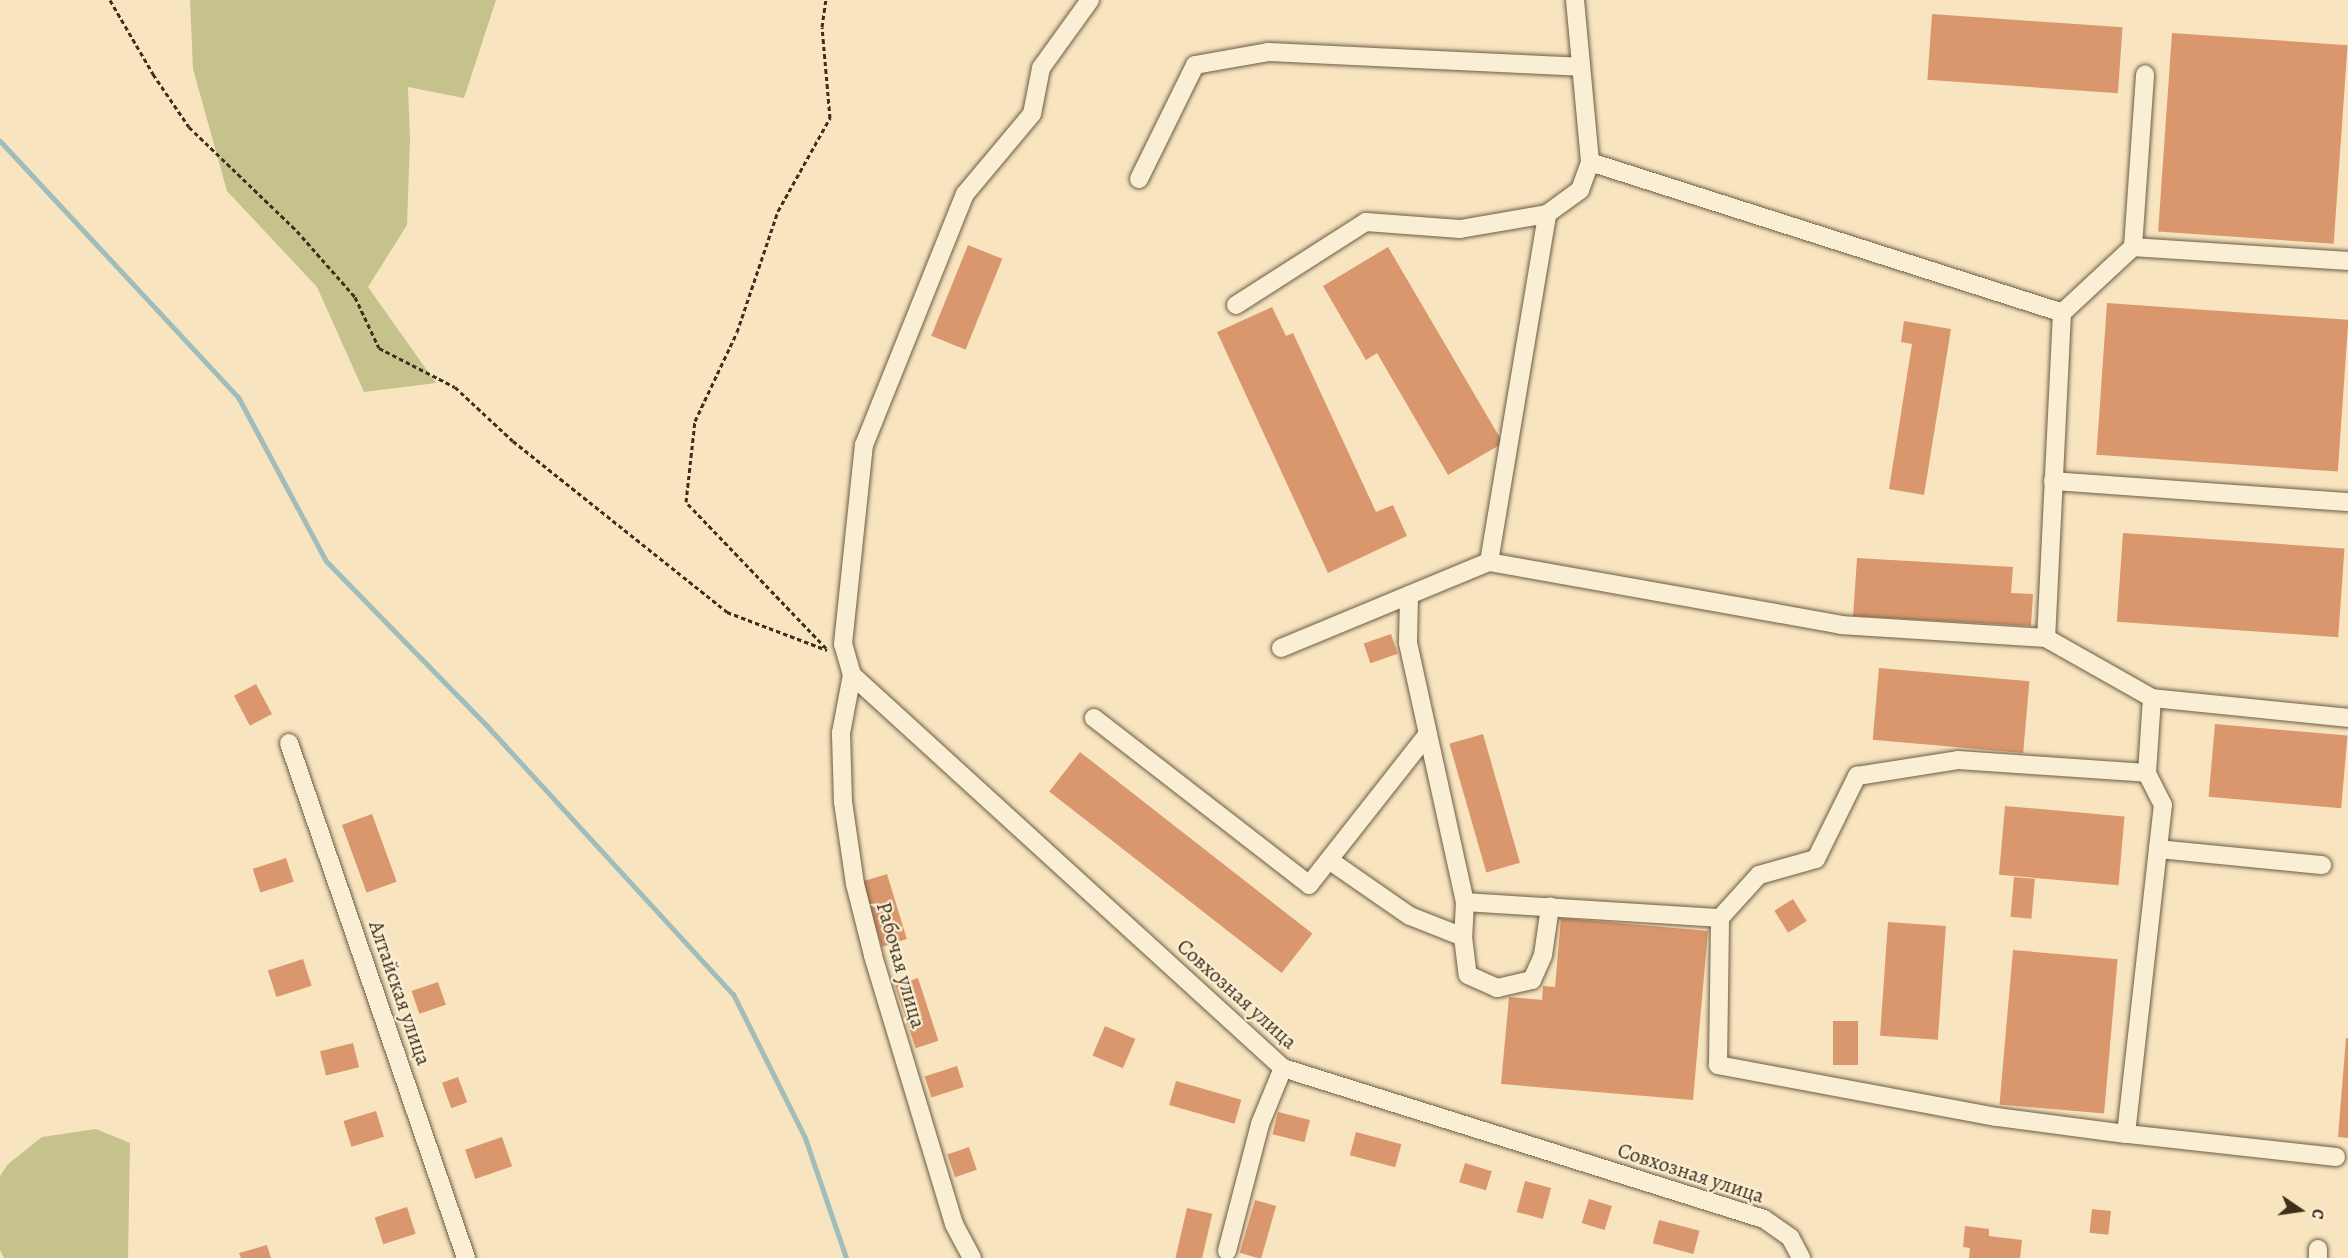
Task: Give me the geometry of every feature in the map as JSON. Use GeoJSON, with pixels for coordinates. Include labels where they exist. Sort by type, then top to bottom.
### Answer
{"type":"FeatureCollection","features":[{"type":"Feature","properties":{"kind":"street"},"geometry":{"type":"LineString","coordinates":[[852,675],[843,644],[864,445],[965,194],[1032,114],[1041,68],[1090,0]]}},
{"type":"Feature","properties":{"kind":"street"},"geometry":{"type":"LineString","coordinates":[[1236,305],[1366,222],[1460,229],[1547,214],[1580,190],[1590,162],[1575,0]]}},
{"type":"Feature","properties":{"kind":"street"},"geometry":{"type":"LineString","coordinates":[[1139,179],[1195,65],[1268,52],[1581,67]]}},
{"type":"Feature","properties":{"kind":"street"},"geometry":{"type":"LineString","coordinates":[[2046,638],[2062,312],[2133,247],[2145,74]]}},
{"type":"Feature","properties":{"kind":"street"},"geometry":{"type":"LineString","coordinates":[[1590,162],[2062,312]]}},
{"type":"Feature","properties":{"kind":"street"},"geometry":{"type":"LineString","coordinates":[[1489,562],[1547,214]]}},
{"type":"Feature","properties":{"kind":"street"},"geometry":{"type":"LineString","coordinates":[[2133,247],[2348,261]]}},
{"type":"Feature","properties":{"kind":"street"},"geometry":{"type":"LineString","coordinates":[[2054,481],[2348,502]]}},
{"type":"Feature","properties":{"kind":"street"},"geometry":{"type":"LineString","coordinates":[[1281,648],[1489,562],[1841,625],[2046,638],[2152,698],[2348,718]]}},
{"type":"Feature","properties":{"kind":"street"},"geometry":{"type":"LineString","coordinates":[[1409,595],[1408,643],[1465,902],[1463,937],[1468,975],[1497,988],[1532,980],[1543,955],[1550,907]]}},
{"type":"Feature","properties":{"kind":"street","name":"Совхозная улица"},"geometry":{"type":"LineString","coordinates":[[852,675],[1283,1068],[1764,1220],[1790,1237],[1802,1258]]}},
{"type":"Feature","properties":{"kind":"street","name":"Рабочая улица"},"geometry":{"type":"LineString","coordinates":[[852,675],[841,733],[843,802],[855,884],[954,1224],[972,1258]]}},
{"type":"Feature","properties":{"kind":"street"},"geometry":{"type":"LineString","coordinates":[[2126,1134],[2163,805],[2147,773],[2152,698]]}},
{"type":"Feature","properties":{"kind":"street"},"geometry":{"type":"LineString","coordinates":[[1094,718],[1309,885],[1428,734]]}},
{"type":"Feature","properties":{"kind":"street","name":"Алтайская улица"},"geometry":{"type":"LineString","coordinates":[[290,743],[466,1258]]}},
{"type":"Feature","properties":{"kind":"street"},"geometry":{"type":"LineString","coordinates":[[2147,773],[1958,760],[1857,776],[1816,859],[1759,875],[1720,918],[1718,1065],[1996,1117],[2336,1157]]}},
{"type":"Feature","properties":{"kind":"street"},"geometry":{"type":"LineString","coordinates":[[2158,849],[2322,865]]}},
{"type":"Feature","properties":{"kind":"street"},"geometry":{"type":"LineString","coordinates":[[1329,860],[1410,916],[1463,937]]}},
{"type":"Feature","properties":{"kind":"street"},"geometry":{"type":"LineString","coordinates":[[1465,902],[1720,918]]}},
{"type":"Feature","properties":{"kind":"street"},"geometry":{"type":"LineString","coordinates":[[1227,1251],[1260,1124],[1283,1068]]}},
{"type":"Feature","properties":{"kind":"path"},"geometry":{"type":"LineString","coordinates":[[110,0],[153,74],[189,127],[297,231],[355,297],[379,348],[455,387],[513,441],[727,612],[829,651],[686,502],[695,421],[736,332],[778,211],[830,118],[822,27],[826,0]]}},
{"type":"Feature","properties":{"kind":"shaded area"},"geometry":{"type":"Polygon","coordinates":[[[190,0],[496,0],[464,98],[408,87],[410,139],[407,225],[368,287],[436,383],[364,392],[317,287],[227,191],[193,69],[190,0]]]}},
{"type":"Feature","properties":{"kind":"shaded area"},"geometry":{"type":"Polygon","coordinates":[[[96,1129],[130,1143],[128,1258],[4,1258],[0,1250],[0,1176],[8,1164],[42,1137],[96,1129]]]}},
{"type":"Feature","properties":{"kind":"building"},"geometry":{"type":"Polygon","coordinates":[[[1932,14],[2123,27],[2118,93],[1927,80],[1932,14]]]}},
{"type":"Feature","properties":{"kind":"building"},"geometry":{"type":"Polygon","coordinates":[[[2172,33],[2348,45],[2334,244],[2158,232],[2172,33]]]}},
{"type":"Feature","properties":{"kind":"building"},"geometry":{"type":"Polygon","coordinates":[[[968,245],[1002,259],[966,350],[931,336],[968,245]]]}},
{"type":"Feature","properties":{"kind":"building"},"geometry":{"type":"Polygon","coordinates":[[[1388,247],[1503,443],[1448,475],[1377,353],[1366,360],[1323,286],[1388,247]]]}},
{"type":"Feature","properties":{"kind":"building"},"geometry":{"type":"Polygon","coordinates":[[[2107,303],[2348,320],[2338,472],[2096,455],[2107,303]]]}},
{"type":"Feature","properties":{"kind":"building"},"geometry":{"type":"Polygon","coordinates":[[[1272,307],[1286,336],[1293,333],[1376,512],[1393,505],[1407,536],[1328,573],[1217,332],[1272,307]]]}},
{"type":"Feature","properties":{"kind":"building"},"geometry":{"type":"Polygon","coordinates":[[[1904,321],[1951,329],[1924,495],[1889,489],[1912,344],[1901,342],[1904,321]]]}},
{"type":"Feature","properties":{"kind":"building"},"geometry":{"type":"Polygon","coordinates":[[[2123,533],[2344,548],[2338,637],[2117,622],[2123,533]]]}},
{"type":"Feature","properties":{"kind":"building"},"geometry":{"type":"Polygon","coordinates":[[[1857,558],[2013,567],[2011,593],[2033,594],[2031,626],[1853,616],[1857,558]]]}},
{"type":"Feature","properties":{"kind":"building"},"geometry":{"type":"Polygon","coordinates":[[[1391,634],[1398,654],[1370,663],[1364,643],[1391,634]]]}},
{"type":"Feature","properties":{"kind":"building"},"geometry":{"type":"Polygon","coordinates":[[[1879,668],[2029,681],[2023,753],[1873,740],[1879,668]]]}},
{"type":"Feature","properties":{"kind":"building"},"geometry":{"type":"Polygon","coordinates":[[[256,684],[272,714],[250,726],[234,696],[256,684]]]}},
{"type":"Feature","properties":{"kind":"building"},"geometry":{"type":"Polygon","coordinates":[[[2215,724],[2347,736],[2341,808],[2209,797],[2215,724]]]}},
{"type":"Feature","properties":{"kind":"building"},"geometry":{"type":"Polygon","coordinates":[[[1483,734],[1520,863],[1486,872],[1449,744],[1483,734]]]}},
{"type":"Feature","properties":{"kind":"building"},"geometry":{"type":"Polygon","coordinates":[[[1080,752],[1312,934],[1282,973],[1049,791],[1080,752]]]}},
{"type":"Feature","properties":{"kind":"building"},"geometry":{"type":"Polygon","coordinates":[[[2005,806],[2125,816],[2119,885],[1999,875],[2005,806]]]}},
{"type":"Feature","properties":{"kind":"building"},"geometry":{"type":"Polygon","coordinates":[[[372,814],[397,882],[367,893],[342,825],[372,814]]]}},
{"type":"Feature","properties":{"kind":"building"},"geometry":{"type":"Polygon","coordinates":[[[286,858],[294,882],[260,893],[253,869],[286,858]]]}},
{"type":"Feature","properties":{"kind":"building"},"geometry":{"type":"Polygon","coordinates":[[[887,874],[907,939],[882,947],[862,882],[887,874]]]}},
{"type":"Feature","properties":{"kind":"building"},"geometry":{"type":"Polygon","coordinates":[[[2014,877],[2035,879],[2031,919],[2011,917],[2014,877]]]}},
{"type":"Feature","properties":{"kind":"building"},"geometry":{"type":"Polygon","coordinates":[[[1793,899],[1807,921],[1788,933],[1774,911],[1793,899]]]}},
{"type":"Feature","properties":{"kind":"building"},"geometry":{"type":"Polygon","coordinates":[[[1561,918],[1708,931],[1693,1100],[1501,1084],[1509,997],[1542,1000],[1543,986],[1555,987],[1561,918]]]}},
{"type":"Feature","properties":{"kind":"building"},"geometry":{"type":"Polygon","coordinates":[[[1888,922],[1946,926],[1938,1040],[1880,1036],[1888,922]]]}},
{"type":"Feature","properties":{"kind":"building"},"geometry":{"type":"Polygon","coordinates":[[[2013,950],[2118,959],[2104,1114],[1999,1104],[2013,950]]]}},
{"type":"Feature","properties":{"kind":"building"},"geometry":{"type":"Polygon","coordinates":[[[303,959],[312,986],[276,997],[268,970],[303,959]]]}},
{"type":"Feature","properties":{"kind":"building"},"geometry":{"type":"Polygon","coordinates":[[[918,978],[938,1041],[916,1048],[895,985],[918,978]]]}},
{"type":"Feature","properties":{"kind":"building"},"geometry":{"type":"Polygon","coordinates":[[[438,982],[446,1005],[419,1014],[412,991],[438,982]]]}},
{"type":"Feature","properties":{"kind":"building"},"geometry":{"type":"Polygon","coordinates":[[[1833,1021],[1858,1021],[1858,1065],[1833,1065],[1833,1021]]]}},
{"type":"Feature","properties":{"kind":"building"},"geometry":{"type":"Polygon","coordinates":[[[1105,1026],[1135,1039],[1123,1068],[1092,1055],[1105,1026]]]}},
{"type":"Feature","properties":{"kind":"building"},"geometry":{"type":"Polygon","coordinates":[[[2346,1038],[2348,1038],[2348,1138],[2338,1137],[2346,1038]]]}},
{"type":"Feature","properties":{"kind":"building"},"geometry":{"type":"Polygon","coordinates":[[[353,1043],[359,1067],[326,1075],[320,1051],[353,1043]]]}},
{"type":"Feature","properties":{"kind":"building"},"geometry":{"type":"Polygon","coordinates":[[[957,1066],[964,1087],[931,1097],[925,1077],[957,1066]]]}},
{"type":"Feature","properties":{"kind":"building"},"geometry":{"type":"Polygon","coordinates":[[[458,1077],[467,1102],[451,1108],[442,1083],[458,1077]]]}},
{"type":"Feature","properties":{"kind":"building"},"geometry":{"type":"Polygon","coordinates":[[[1176,1081],[1241,1100],[1234,1124],[1169,1105],[1176,1081]]]}},
{"type":"Feature","properties":{"kind":"building"},"geometry":{"type":"Polygon","coordinates":[[[376,1111],[384,1137],[351,1147],[343,1121],[376,1111]]]}},
{"type":"Feature","properties":{"kind":"building"},"geometry":{"type":"Polygon","coordinates":[[[1278,1112],[1310,1120],[1304,1142],[1272,1134],[1278,1112]]]}},
{"type":"Feature","properties":{"kind":"building"},"geometry":{"type":"Polygon","coordinates":[[[1356,1132],[1401,1144],[1395,1167],[1350,1155],[1356,1132]]]}},
{"type":"Feature","properties":{"kind":"building"},"geometry":{"type":"Polygon","coordinates":[[[502,1137],[512,1166],[475,1179],[465,1150],[502,1137]]]}},
{"type":"Feature","properties":{"kind":"building"},"geometry":{"type":"Polygon","coordinates":[[[969,1147],[977,1170],[955,1177],[947,1154],[969,1147]]]}},
{"type":"Feature","properties":{"kind":"building"},"geometry":{"type":"Polygon","coordinates":[[[1465,1163],[1492,1171],[1486,1190],[1459,1182],[1465,1163]]]}},
{"type":"Feature","properties":{"kind":"building"},"geometry":{"type":"Polygon","coordinates":[[[1525,1181],[1551,1188],[1543,1219],[1517,1212],[1525,1181]]]}},
{"type":"Feature","properties":{"kind":"building"},"geometry":{"type":"Polygon","coordinates":[[[1589,1199],[1612,1206],[1605,1230],[1582,1223],[1589,1199]]]}},
{"type":"Feature","properties":{"kind":"building"},"geometry":{"type":"Polygon","coordinates":[[[1255,1200],[1276,1206],[1261,1258],[1240,1253],[1255,1200]]]}},
{"type":"Feature","properties":{"kind":"building"},"geometry":{"type":"Polygon","coordinates":[[[407,1207],[416,1234],[383,1244],[375,1218],[407,1207]]]}},
{"type":"Feature","properties":{"kind":"building"},"geometry":{"type":"Polygon","coordinates":[[[1187,1208],[1212,1214],[1202,1258],[1176,1258],[1187,1208]]]}},
{"type":"Feature","properties":{"kind":"building"},"geometry":{"type":"Polygon","coordinates":[[[2092,1209],[2111,1211],[2108,1235],[2089,1233],[2092,1209]]]}},
{"type":"Feature","properties":{"kind":"building"},"geometry":{"type":"Polygon","coordinates":[[[1659,1220],[1700,1231],[1693,1254],[1653,1243],[1659,1220]]]}},
{"type":"Feature","properties":{"kind":"building"},"geometry":{"type":"Polygon","coordinates":[[[1965,1226],[1989,1229],[1989,1236],[2022,1240],[2020,1258],[1969,1258],[1970,1248],[1963,1247],[1965,1226]]]}},
{"type":"Feature","properties":{"kind":"building"},"geometry":{"type":"Polygon","coordinates":[[[267,1245],[271,1258],[241,1258],[239,1253],[267,1245]]]}},
{"type":"Feature","properties":{"kind":"waterway"},"geometry":{"type":"LineString","coordinates":[[0,141],[238,397],[326,561],[487,726],[733,994],[805,1138],[846,1258]]}}]}
